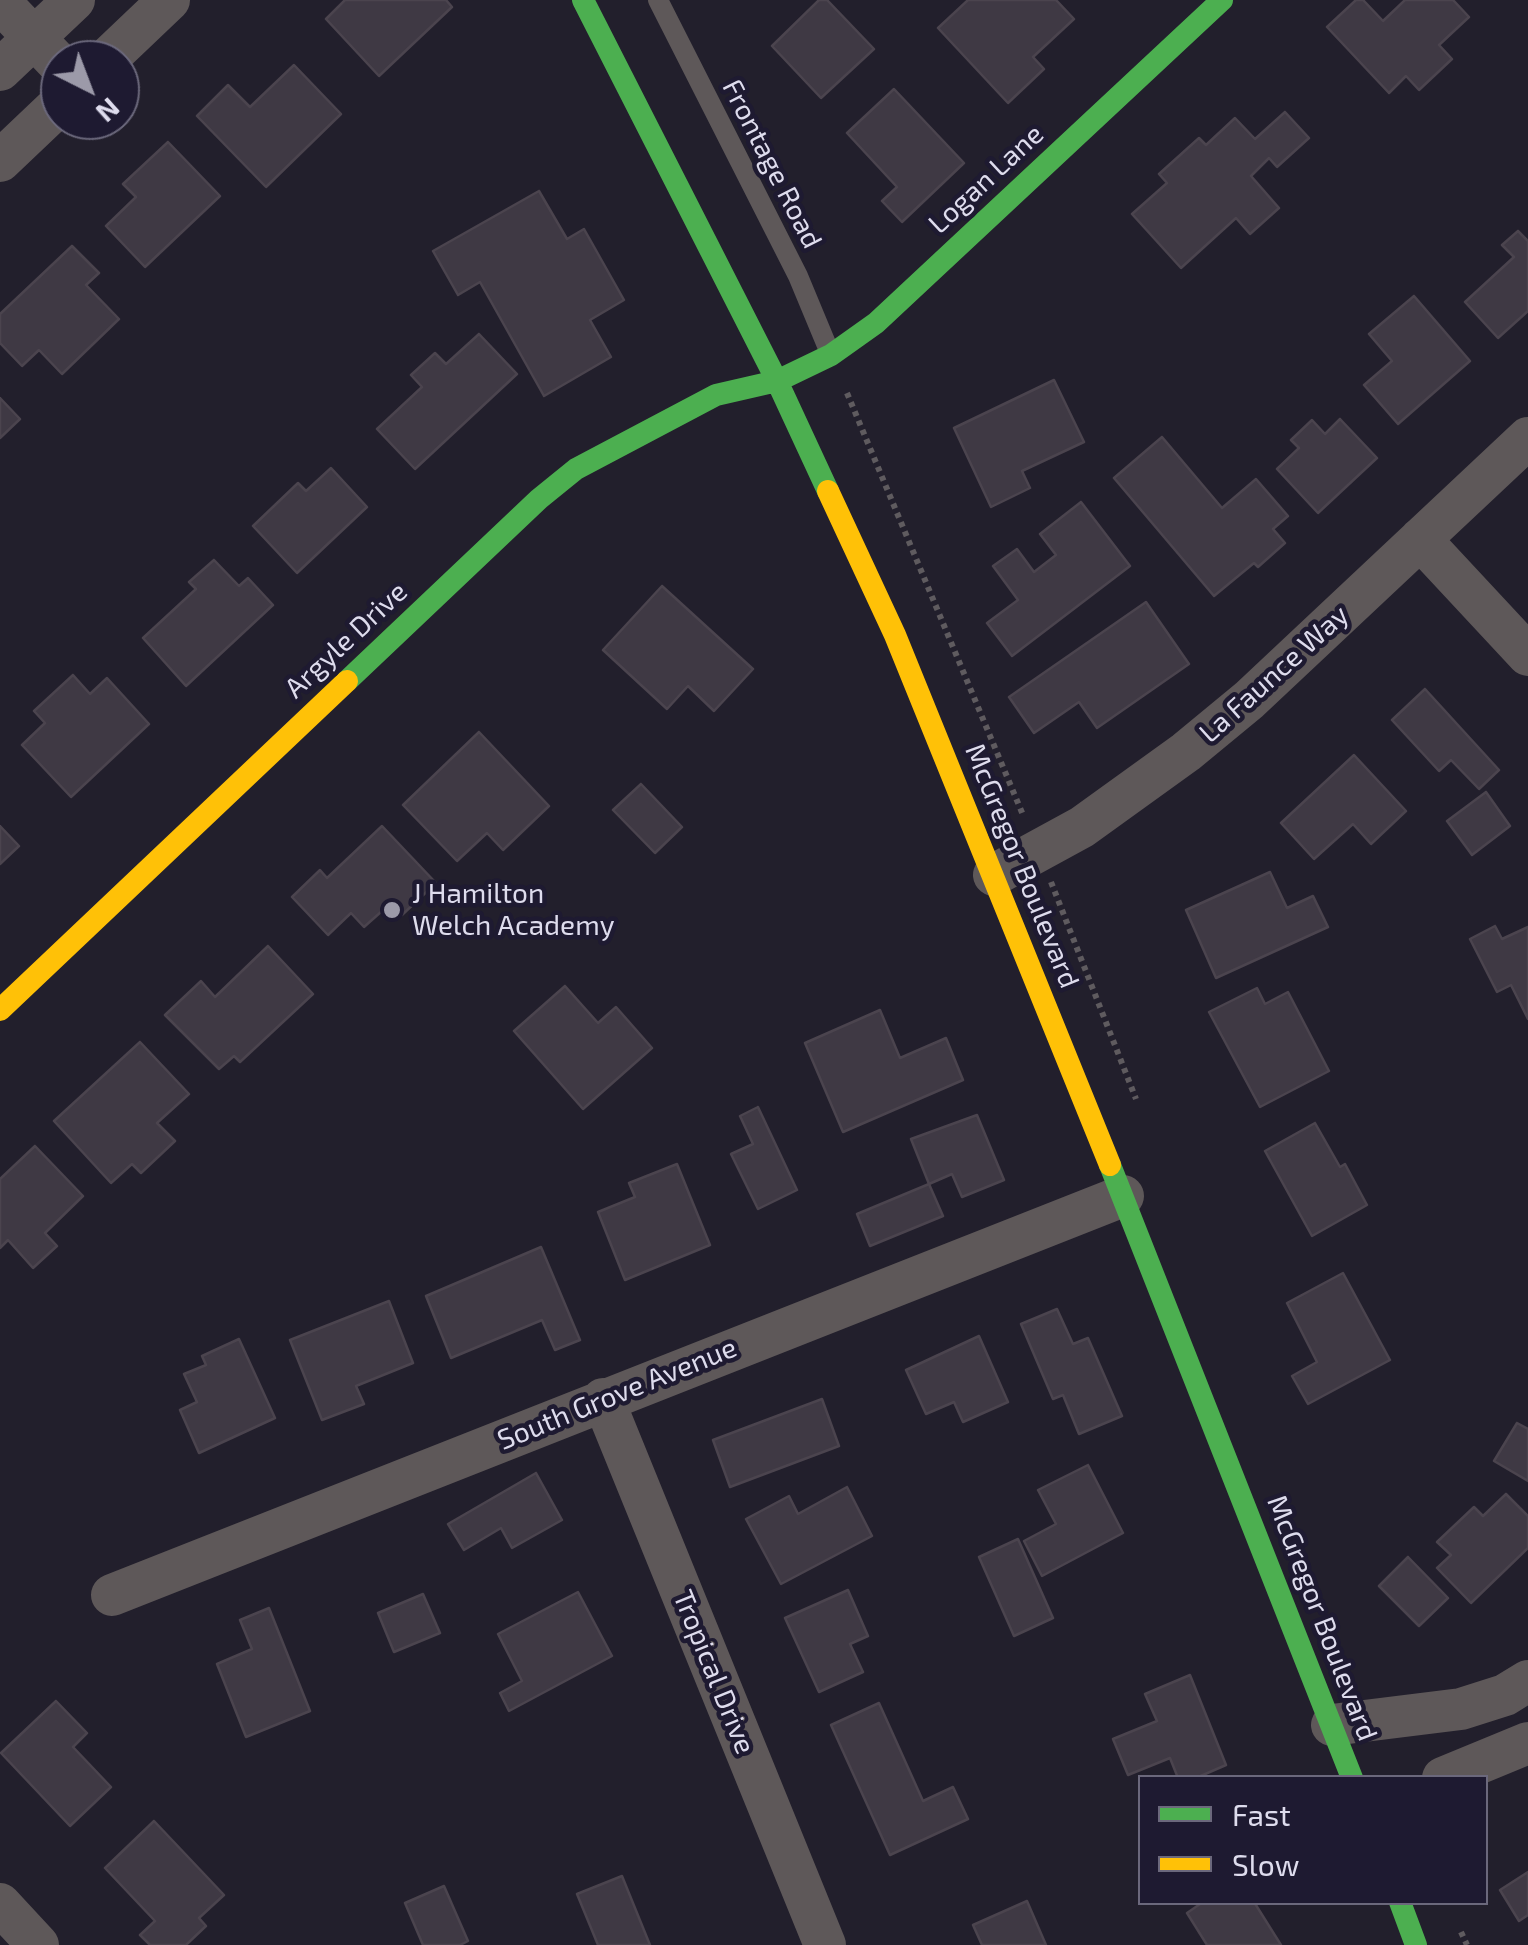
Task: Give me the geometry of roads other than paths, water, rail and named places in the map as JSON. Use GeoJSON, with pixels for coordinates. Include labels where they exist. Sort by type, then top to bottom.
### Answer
{"type":"FeatureCollection","features":[{"type":"Feature","properties":{"kind":"main road","name":"McGregor Boulevard"},"geometry":{"type":"LineString","coordinates":[[583,0],[777,382],[896,635],[1351,1775]]}},
{"type":"Feature","properties":{"kind":"main road","name":"Logan Lane"},"geometry":{"type":"LineString","coordinates":[[777,382],[831,355],[876,323],[1222,0]]}},
{"type":"Feature","properties":{"kind":"main road","name":"Argyle Drive"},"geometry":{"type":"LineString","coordinates":[[0,1010],[539,499],[576,469],[716,395],[777,382]]}},
{"type":"Feature","properties":{"kind":"main road"},"geometry":{"type":"LineString","coordinates":[[1401,1905],[1416,1945]]}},
{"type":"Feature","properties":{"kind":"street"},"geometry":{"type":"LineString","coordinates":[[53,40],[74,0]]}},
{"type":"Feature","properties":{"kind":"street"},"geometry":{"type":"LineString","coordinates":[[127,40],[169,0]]}},
{"type":"Feature","properties":{"kind":"street"},"geometry":{"type":"LineString","coordinates":[[0,2],[40,44]]}},
{"type":"Feature","properties":{"kind":"street"},"geometry":{"type":"LineString","coordinates":[[0,70],[40,54]]}},
{"type":"Feature","properties":{"kind":"street"},"geometry":{"type":"LineString","coordinates":[[0,161],[40,123]]}},
{"type":"Feature","properties":{"kind":"street","name":"La Faunce Way"},"geometry":{"type":"LineString","coordinates":[[994,874],[1082,828],[1250,700],[1528,438]]}},
{"type":"Feature","properties":{"kind":"street"},"geometry":{"type":"LineString","coordinates":[[1420,539],[1528,655]]}},
{"type":"Feature","properties":{"kind":"street","name":"South Grove Avenue"},"geometry":{"type":"LineString","coordinates":[[112,1595],[1123,1196]]}},
{"type":"Feature","properties":{"kind":"street","name":"Tropical Drive"},"geometry":{"type":"LineString","coordinates":[[603,1399],[825,1945]]}},
{"type":"Feature","properties":{"kind":"street"},"geometry":{"type":"LineString","coordinates":[[1332,1725],[1461,1708],[1505,1695],[1528,1681]]}},
{"type":"Feature","properties":{"kind":"street"},"geometry":{"type":"LineString","coordinates":[[1450,1775],[1528,1743]]}},
{"type":"Feature","properties":{"kind":"street"},"geometry":{"type":"LineString","coordinates":[[0,1904],[38,1945]]}},
{"type":"Feature","properties":{"kind":"lane","name":"Frontage Road"},"geometry":{"type":"LineString","coordinates":[[658,0],[798,276],[831,355]]}},
{"type":"Feature","properties":{"kind":"place","name":"J Hamilton Welch Academy"},"geometry":{"type":"Point","coordinates":[392,910]}}]}
